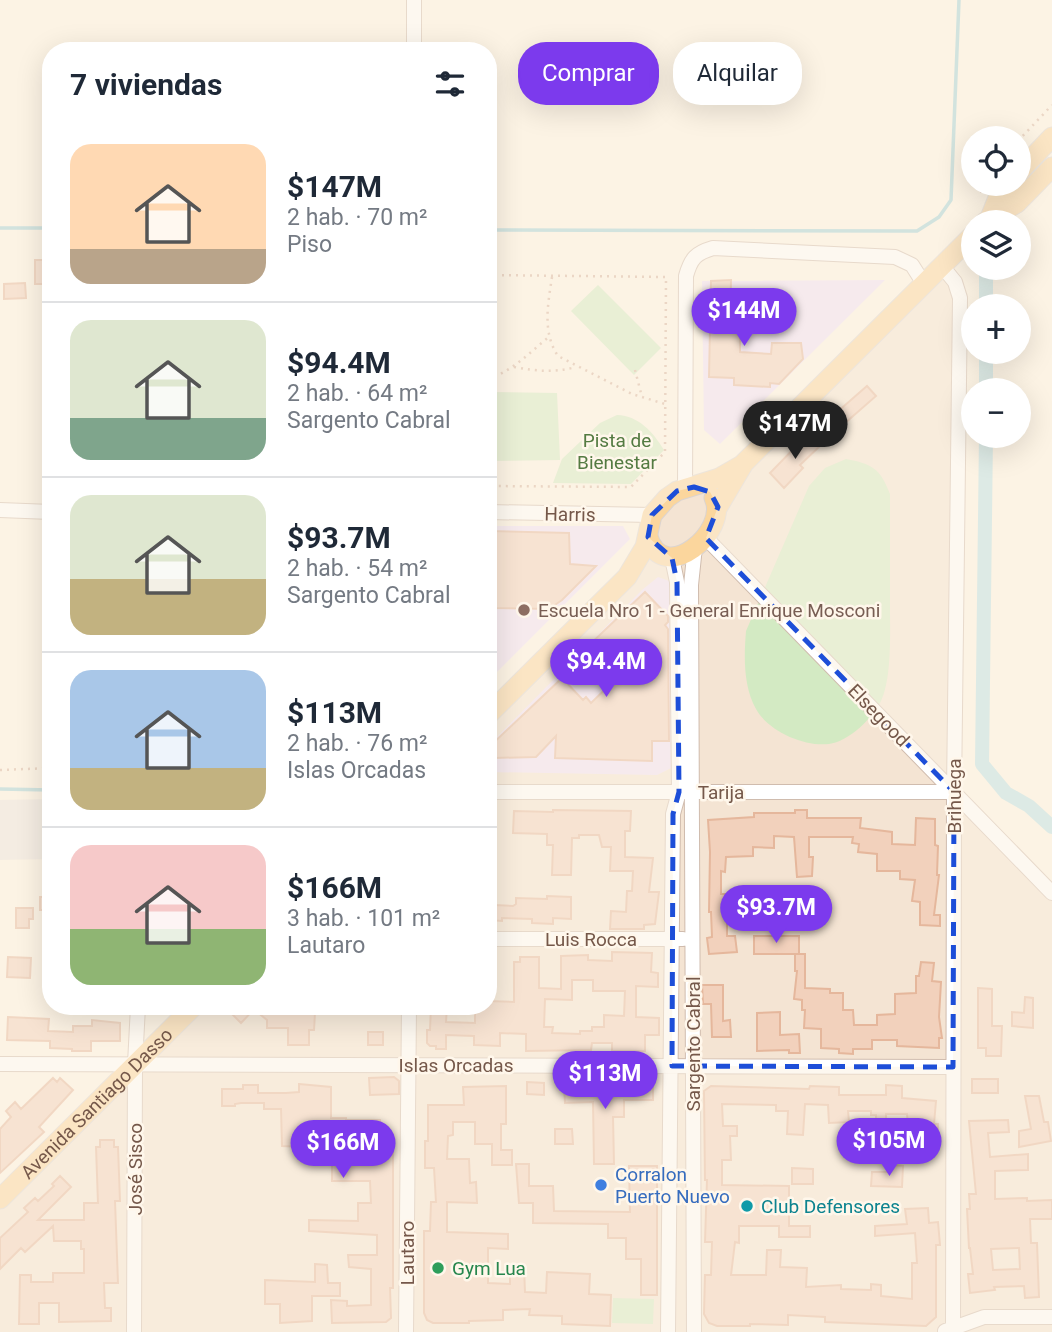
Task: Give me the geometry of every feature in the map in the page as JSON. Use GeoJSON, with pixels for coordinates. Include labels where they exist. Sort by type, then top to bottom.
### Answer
{"type":"FeatureCollection","features":[{"type":"Feature","properties":{"kind":"main road"},"geometry":{"type":"LineString","coordinates":[[1031,159],[1052,137]]}},
{"type":"Feature","properties":{"kind":"main road"},"geometry":{"type":"LineString","coordinates":[[1005,210],[1017,203],[1052,167]]}},
{"type":"Feature","properties":{"kind":"main road"},"geometry":{"type":"LineString","coordinates":[[627,577],[648,537],[652,515],[667,498],[719,478],[744,463],[961,247]]}},
{"type":"Feature","properties":{"kind":"main road"},"geometry":{"type":"LineString","coordinates":[[497,706],[627,577],[648,563],[700,542],[714,523],[718,507],[744,463]]}},
{"type":"Feature","properties":{"kind":"main road"},"geometry":{"type":"LineString","coordinates":[[690,487],[709,492],[718,507]]}},
{"type":"Feature","properties":{"kind":"main road"},"geometry":{"type":"LineString","coordinates":[[648,537],[653,548],[668,557]]}},
{"type":"Feature","properties":{"kind":"main road","name":"Avenida Santiago Dasso"},"geometry":{"type":"LineString","coordinates":[[0,1199],[185,1015]]}},
{"type":"Feature","properties":{"kind":"street"},"geometry":{"type":"LineString","coordinates":[[414,0],[414,42]]}},
{"type":"Feature","properties":{"kind":"street"},"geometry":{"type":"LineString","coordinates":[[690,487],[686,276],[691,260],[699,252],[713,248],[894,257],[912,265],[925,284]]}},
{"type":"Feature","properties":{"kind":"street","name":"Brihuega"},"geometry":{"type":"LineString","coordinates":[[942,266],[955,282],[960,298],[950,1331]]}},
{"type":"Feature","properties":{"kind":"street"},"geometry":{"type":"LineString","coordinates":[[0,510],[42,512]]}},
{"type":"Feature","properties":{"kind":"street","name":"Harris"},"geometry":{"type":"LineString","coordinates":[[497,512],[652,515]]}},
{"type":"Feature","properties":{"kind":"street","name":"Elsegood"},"geometry":{"type":"LineString","coordinates":[[700,542],[954,792],[1052,893]]}},
{"type":"Feature","properties":{"kind":"street","name":"Sargento Cabral"},"geometry":{"type":"LineString","coordinates":[[668,1332],[673,814],[686,792],[691,585],[700,542]]}},
{"type":"Feature","properties":{"kind":"street","name":"Sargento Cabral"},"geometry":{"type":"LineString","coordinates":[[668,557],[677,582],[693,939],[694,1332]]}},
{"type":"Feature","properties":{"kind":"street","name":"Tarija"},"geometry":{"type":"LineString","coordinates":[[497,792],[954,792]]}},
{"type":"Feature","properties":{"kind":"street","name":"Luis Rocca"},"geometry":{"type":"LineString","coordinates":[[497,939],[693,939]]}},
{"type":"Feature","properties":{"kind":"street","name":"José Sisco"},"geometry":{"type":"LineString","coordinates":[[134,1332],[138,1015]]}},
{"type":"Feature","properties":{"kind":"street","name":"Lautaro"},"geometry":{"type":"LineString","coordinates":[[407,1332],[408,1015]]}},
{"type":"Feature","properties":{"kind":"street","name":"Islas Orcadas"},"geometry":{"type":"LineString","coordinates":[[0,1064],[953,1067]]}},
{"type":"Feature","properties":{"kind":"street"},"geometry":{"type":"LineString","coordinates":[[950,1331],[984,1317],[1052,1317]]}},
{"type":"Feature","properties":{"kind":"path"},"geometry":{"type":"LineString","coordinates":[[1031,127],[1052,104]]}},
{"type":"Feature","properties":{"kind":"path"},"geometry":{"type":"LineString","coordinates":[[497,275],[666,277],[665,452],[631,487],[497,486]]}},
{"type":"Feature","properties":{"kind":"path"},"geometry":{"type":"LineString","coordinates":[[552,276],[546,313],[551,345],[558,356],[632,394],[665,404]]}},
{"type":"Feature","properties":{"kind":"path"},"geometry":{"type":"LineString","coordinates":[[497,376],[514,367],[550,335]]}},
{"type":"Feature","properties":{"kind":"path"},"geometry":{"type":"LineString","coordinates":[[514,367],[559,372],[577,367]]}},
{"type":"Feature","properties":{"kind":"path"},"geometry":{"type":"LineString","coordinates":[[635,370],[642,397]]}},
{"type":"Feature","properties":{"kind":"path"},"geometry":{"type":"LineString","coordinates":[[0,770],[42,768]]}},
{"type":"Feature","properties":{"kind":"highlighted area"},"geometry":{"type":"Polygon","coordinates":[[[694,487],[710,492],[718,507],[706,538],[954,792],[953,1067],[672,1066],[673,814],[679,792],[677,582],[672,558],[648,537],[652,515],[677,491],[694,487]]]}},
{"type":"Feature","properties":{"kind":"shaded area"},"geometry":{"type":"Polygon","coordinates":[[[942,266],[955,282],[954,792],[1052,893],[1052,1332],[0,1332],[0,1199],[185,1015],[497,1015],[497,706],[627,577],[652,515],[719,478],[942,266]]]}},
{"type":"Feature","properties":{"kind":"shaded area"},"geometry":{"type":"Polygon","coordinates":[[[885,280],[720,444],[704,430],[702,281],[885,280]]]}},
{"type":"Feature","properties":{"kind":"shaded area","name":"Escuela Nro 1 - General Enrique Mosconi"},"geometry":{"type":"Polygon","coordinates":[[[497,526],[623,526],[630,539],[497,672],[497,526]]]}},
{"type":"Feature","properties":{"kind":"shaded area"},"geometry":{"type":"Polygon","coordinates":[[[658,577],[672,582],[671,768],[657,775],[497,772],[497,737],[658,577]]]}},
{"type":"Feature","properties":{"kind":"shaded area"},"geometry":{"type":"Polygon","coordinates":[[[42,799],[42,859],[0,860],[0,800],[42,799]]]}},
{"type":"Feature","properties":{"kind":"green space"},"geometry":{"type":"Polygon","coordinates":[[[598,285],[661,348],[634,375],[571,311],[598,285]]]}},
{"type":"Feature","properties":{"kind":"green space"},"geometry":{"type":"Polygon","coordinates":[[[497,392],[557,393],[560,460],[497,461],[497,392]]]}},
{"type":"Feature","properties":{"kind":"green space","name":"Pista de Bienestar"},"geometry":{"type":"Polygon","coordinates":[[[617,415],[632,418],[645,426],[664,450],[631,484],[553,483],[562,459],[600,423],[617,415]]]}},
{"type":"Feature","properties":{"kind":"green space"},"geometry":{"type":"Polygon","coordinates":[[[846,459],[869,465],[883,478],[890,494],[889,668],[881,701],[866,722],[852,734],[836,742],[809,743],[778,731],[756,709],[747,681],[746,631],[809,486],[825,468],[846,459]]]}},
{"type":"Feature","properties":{"kind":"green space"},"geometry":{"type":"Polygon","coordinates":[[[613,1298],[654,1299],[653,1324],[612,1323],[613,1298]]]}},
{"type":"Feature","properties":{"kind":"building"},"geometry":{"type":"Polygon","coordinates":[[[35,260],[42,260],[42,284],[35,284],[35,260]]]}},
{"type":"Feature","properties":{"kind":"building"},"geometry":{"type":"Polygon","coordinates":[[[731,280],[730,328],[740,328],[740,352],[771,354],[772,343],[801,343],[803,359],[779,384],[770,383],[770,387],[734,385],[734,378],[709,377],[711,281],[731,280]]]}},
{"type":"Feature","properties":{"kind":"building"},"geometry":{"type":"Polygon","coordinates":[[[25,283],[26,298],[4,299],[4,284],[25,283]]]}},
{"type":"Feature","properties":{"kind":"building"},"geometry":{"type":"Polygon","coordinates":[[[867,386],[876,396],[837,430],[828,420],[867,386]]]}},
{"type":"Feature","properties":{"kind":"building"},"geometry":{"type":"Polygon","coordinates":[[[809,433],[821,445],[800,465],[803,468],[784,488],[770,473],[809,433]]]}},
{"type":"Feature","properties":{"kind":"building"},"geometry":{"type":"Polygon","coordinates":[[[497,531],[569,533],[570,564],[596,566],[562,600],[549,609],[497,608],[497,531]]]}},
{"type":"Feature","properties":{"kind":"building"},"geometry":{"type":"Polygon","coordinates":[[[645,592],[668,616],[665,625],[668,629],[669,741],[652,741],[652,761],[555,758],[556,736],[536,757],[497,758],[497,739],[562,678],[583,700],[586,697],[591,703],[621,674],[600,652],[596,656],[587,647],[645,592]]]}},
{"type":"Feature","properties":{"kind":"building"},"geometry":{"type":"Polygon","coordinates":[[[795,810],[807,810],[807,818],[861,818],[860,828],[892,832],[892,844],[915,845],[916,818],[935,819],[939,875],[934,915],[940,915],[940,926],[920,925],[920,902],[912,901],[915,880],[900,879],[900,871],[877,871],[877,854],[858,852],[859,844],[852,843],[853,837],[809,837],[809,857],[813,857],[812,876],[797,877],[794,837],[774,836],[774,848],[753,847],[753,856],[726,857],[725,872],[721,871],[721,894],[735,894],[736,910],[727,910],[727,936],[735,936],[737,952],[709,954],[707,938],[712,937],[709,912],[708,820],[754,817],[754,813],[795,813],[795,810]]]}},
{"type":"Feature","properties":{"kind":"building"},"geometry":{"type":"Polygon","coordinates":[[[514,811],[631,811],[630,831],[625,831],[625,857],[653,858],[649,892],[659,892],[655,924],[644,925],[644,929],[610,929],[611,911],[626,912],[627,891],[632,891],[633,871],[610,871],[611,847],[602,847],[599,835],[579,835],[579,838],[572,838],[571,875],[552,875],[553,845],[547,845],[547,834],[513,833],[514,811]]]}},
{"type":"Feature","properties":{"kind":"building"},"geometry":{"type":"Polygon","coordinates":[[[547,896],[571,897],[571,919],[553,918],[553,924],[532,923],[532,919],[502,918],[502,921],[497,921],[497,905],[513,906],[516,904],[516,898],[547,899],[547,896]]]}},
{"type":"Feature","properties":{"kind":"building"},"geometry":{"type":"Polygon","coordinates":[[[794,896],[809,897],[808,913],[793,913],[794,896]]]}},
{"type":"Feature","properties":{"kind":"building"},"geometry":{"type":"Polygon","coordinates":[[[16,908],[33,908],[33,919],[29,919],[29,928],[16,928],[16,908]]]}},
{"type":"Feature","properties":{"kind":"building"},"geometry":{"type":"Polygon","coordinates":[[[754,936],[799,936],[799,954],[754,954],[754,936]]]}},
{"type":"Feature","properties":{"kind":"building"},"geometry":{"type":"Polygon","coordinates":[[[612,952],[652,953],[651,972],[658,973],[658,987],[636,986],[636,1017],[659,1018],[659,1035],[645,1035],[645,1051],[612,1051],[612,1043],[592,1043],[591,1050],[526,1051],[526,1034],[500,1033],[500,1046],[474,1045],[474,1036],[446,1035],[446,1049],[436,1049],[436,1046],[427,1043],[431,1015],[446,1015],[446,1022],[475,1023],[475,1015],[497,1015],[497,1001],[514,1002],[514,962],[520,962],[520,957],[539,957],[539,988],[561,989],[561,956],[588,955],[588,960],[612,961],[612,952]],[[572,980],[572,1000],[545,999],[544,1027],[553,1027],[552,1033],[580,1034],[580,1031],[592,1031],[592,1027],[604,1027],[604,1015],[624,1016],[625,991],[593,991],[593,980],[572,980]]]}},
{"type":"Feature","properties":{"kind":"building"},"geometry":{"type":"Polygon","coordinates":[[[795,954],[805,954],[805,988],[830,989],[830,993],[843,993],[843,1010],[853,1010],[854,1025],[877,1025],[877,1015],[895,1014],[895,994],[916,993],[916,976],[919,976],[921,962],[934,963],[932,981],[941,982],[939,1017],[942,1038],[939,1038],[939,1048],[897,1046],[897,1040],[872,1040],[872,1049],[853,1049],[853,1054],[839,1053],[839,1049],[821,1048],[821,1029],[804,1028],[805,1010],[802,1010],[802,1000],[794,999],[797,971],[795,954]]]}},
{"type":"Feature","properties":{"kind":"building"},"geometry":{"type":"Polygon","coordinates":[[[8,957],[31,958],[30,978],[7,977],[8,957]]]}},
{"type":"Feature","properties":{"kind":"building"},"geometry":{"type":"Polygon","coordinates":[[[702,985],[723,985],[723,1021],[730,1020],[731,1037],[712,1037],[711,1004],[703,1004],[702,985]]]}},
{"type":"Feature","properties":{"kind":"building"},"geometry":{"type":"Polygon","coordinates":[[[978,988],[992,989],[992,1026],[1002,1026],[1001,1056],[986,1056],[986,1048],[978,1048],[978,988]]]}},
{"type":"Feature","properties":{"kind":"building"},"geometry":{"type":"Polygon","coordinates":[[[1025,997],[1033,998],[1033,1028],[1012,1026],[1012,1012],[1024,1013],[1025,997]]]}},
{"type":"Feature","properties":{"kind":"building"},"geometry":{"type":"Polygon","coordinates":[[[780,1012],[780,1035],[799,1034],[800,1053],[789,1053],[789,1050],[757,1051],[757,1013],[780,1012]]]}},
{"type":"Feature","properties":{"kind":"building"},"geometry":{"type":"Polygon","coordinates":[[[233,1015],[249,1015],[241,1023],[233,1015]]]}},
{"type":"Feature","properties":{"kind":"building"},"geometry":{"type":"Polygon","coordinates":[[[261,1015],[315,1015],[314,1030],[309,1030],[309,1045],[288,1045],[288,1028],[267,1028],[267,1020],[261,1015]]]}},
{"type":"Feature","properties":{"kind":"building"},"geometry":{"type":"Polygon","coordinates":[[[8,1017],[49,1019],[48,1031],[73,1032],[73,1026],[92,1026],[92,1020],[120,1023],[120,1041],[91,1041],[91,1051],[72,1051],[50,1048],[50,1041],[7,1040],[8,1017]]]}},
{"type":"Feature","properties":{"kind":"building"},"geometry":{"type":"Polygon","coordinates":[[[368,1032],[383,1032],[383,1045],[368,1045],[368,1032]]]}},
{"type":"Feature","properties":{"kind":"building"},"geometry":{"type":"Polygon","coordinates":[[[394,1077],[399,1081],[399,1094],[370,1095],[369,1078],[394,1077]]]}},
{"type":"Feature","properties":{"kind":"building"},"geometry":{"type":"Polygon","coordinates":[[[53,1078],[57,1082],[60,1078],[73,1090],[39,1127],[44,1132],[0,1173],[0,1129],[11,1117],[6,1111],[15,1102],[21,1109],[53,1078]]]}},
{"type":"Feature","properties":{"kind":"building"},"geometry":{"type":"Polygon","coordinates":[[[972,1079],[998,1079],[998,1093],[972,1093],[972,1079]]]}},
{"type":"Feature","properties":{"kind":"building"},"geometry":{"type":"Polygon","coordinates":[[[593,1080],[613,1080],[613,1087],[653,1088],[653,1100],[624,1100],[624,1117],[613,1117],[614,1164],[594,1164],[593,1102],[565,1103],[564,1086],[593,1086],[593,1080]]]}},
{"type":"Feature","properties":{"kind":"building"},"geometry":{"type":"Polygon","coordinates":[[[527,1082],[544,1083],[544,1095],[527,1094],[527,1082]]]}},
{"type":"Feature","properties":{"kind":"building"},"geometry":{"type":"Polygon","coordinates":[[[299,1084],[331,1087],[331,1118],[380,1120],[380,1136],[393,1136],[393,1288],[390,1288],[391,1318],[386,1322],[332,1323],[331,1300],[347,1301],[347,1306],[371,1305],[371,1269],[349,1267],[348,1255],[377,1255],[377,1235],[309,1231],[309,1220],[358,1221],[358,1203],[371,1203],[370,1181],[332,1181],[332,1160],[326,1160],[326,1148],[282,1146],[281,1109],[264,1109],[264,1103],[222,1106],[222,1089],[243,1089],[243,1085],[258,1085],[258,1093],[286,1093],[299,1092],[299,1084]]]}},
{"type":"Feature","properties":{"kind":"building"},"geometry":{"type":"Polygon","coordinates":[[[886,1085],[902,1086],[902,1098],[936,1101],[934,1124],[938,1124],[938,1139],[909,1140],[907,1114],[886,1114],[886,1119],[876,1119],[876,1115],[871,1115],[871,1111],[848,1111],[849,1122],[829,1123],[828,1105],[805,1104],[803,1135],[787,1134],[788,1111],[776,1111],[776,1105],[722,1104],[723,1126],[737,1126],[737,1136],[730,1136],[731,1160],[722,1160],[722,1185],[789,1186],[789,1226],[810,1226],[810,1237],[779,1237],[779,1226],[739,1226],[739,1243],[735,1242],[731,1275],[766,1275],[767,1250],[781,1250],[780,1267],[807,1268],[806,1287],[841,1285],[841,1289],[871,1290],[871,1284],[881,1285],[881,1296],[912,1299],[912,1263],[917,1263],[915,1233],[875,1236],[875,1226],[907,1224],[905,1209],[928,1208],[929,1223],[938,1222],[940,1245],[936,1245],[936,1317],[926,1326],[825,1322],[825,1317],[788,1315],[788,1325],[717,1326],[709,1323],[704,1314],[705,1275],[711,1275],[712,1242],[705,1242],[707,1180],[704,1091],[711,1086],[809,1089],[810,1086],[839,1087],[839,1095],[886,1095],[886,1085]]]}},
{"type":"Feature","properties":{"kind":"building"},"geometry":{"type":"Polygon","coordinates":[[[506,1086],[506,1124],[501,1124],[501,1150],[512,1150],[512,1165],[492,1165],[492,1144],[475,1144],[475,1122],[453,1122],[453,1135],[448,1136],[447,1159],[469,1159],[470,1183],[476,1182],[477,1203],[447,1202],[447,1232],[508,1234],[508,1249],[488,1248],[488,1283],[510,1284],[510,1267],[524,1267],[525,1292],[546,1293],[547,1272],[590,1274],[589,1294],[611,1295],[610,1326],[562,1324],[562,1316],[529,1315],[530,1309],[503,1310],[503,1320],[433,1323],[427,1320],[424,1313],[424,1231],[430,1231],[431,1202],[436,1202],[434,1168],[425,1168],[428,1105],[464,1105],[463,1087],[506,1086]]]}},
{"type":"Feature","properties":{"kind":"building"},"geometry":{"type":"Polygon","coordinates":[[[1025,1096],[1039,1096],[1051,1141],[1019,1147],[1019,1131],[1031,1129],[1025,1096]]]}},
{"type":"Feature","properties":{"kind":"building"},"geometry":{"type":"Polygon","coordinates":[[[1008,1120],[1009,1132],[988,1133],[990,1157],[1028,1154],[1028,1170],[995,1171],[995,1199],[1052,1200],[1052,1219],[1030,1219],[1031,1243],[1037,1243],[1039,1297],[1025,1298],[1024,1286],[994,1287],[995,1290],[970,1293],[968,1274],[973,1274],[967,1209],[970,1209],[969,1194],[976,1194],[969,1121],[1008,1120]],[[1019,1248],[991,1249],[993,1270],[1020,1269],[1019,1248]]]}},
{"type":"Feature","properties":{"kind":"building"},"geometry":{"type":"Polygon","coordinates":[[[555,1129],[572,1129],[573,1144],[555,1144],[555,1129]]]}},
{"type":"Feature","properties":{"kind":"building"},"geometry":{"type":"Polygon","coordinates":[[[100,1140],[114,1140],[114,1147],[118,1147],[120,1201],[115,1201],[118,1283],[104,1283],[105,1308],[111,1308],[111,1321],[59,1322],[59,1303],[39,1303],[39,1324],[19,1324],[20,1275],[31,1275],[31,1282],[53,1282],[53,1273],[84,1273],[84,1249],[81,1249],[81,1241],[54,1241],[53,1226],[25,1252],[21,1248],[0,1269],[0,1238],[28,1212],[24,1208],[35,1198],[38,1201],[54,1186],[52,1184],[60,1176],[71,1187],[38,1220],[84,1220],[84,1203],[98,1203],[96,1147],[100,1147],[100,1140]]]}},
{"type":"Feature","properties":{"kind":"building"},"geometry":{"type":"Polygon","coordinates":[[[901,1146],[919,1146],[919,1162],[901,1162],[901,1146]]]}},
{"type":"Feature","properties":{"kind":"building"},"geometry":{"type":"Polygon","coordinates":[[[516,1164],[529,1164],[529,1186],[553,1186],[554,1211],[630,1212],[629,1166],[657,1166],[657,1295],[641,1295],[641,1259],[626,1259],[626,1238],[608,1238],[608,1224],[533,1223],[533,1203],[519,1203],[516,1164]]]}},
{"type":"Feature","properties":{"kind":"building"},"geometry":{"type":"Polygon","coordinates":[[[890,1165],[903,1166],[902,1187],[871,1186],[872,1172],[889,1172],[890,1165]]]}},
{"type":"Feature","properties":{"kind":"building"},"geometry":{"type":"Polygon","coordinates":[[[792,1168],[813,1169],[813,1184],[792,1184],[792,1168]]]}},
{"type":"Feature","properties":{"kind":"building"},"geometry":{"type":"Polygon","coordinates":[[[315,1264],[327,1265],[328,1283],[340,1283],[340,1296],[312,1296],[312,1321],[280,1323],[280,1304],[265,1304],[265,1280],[315,1282],[315,1264]]]}},
{"type":"Feature","properties":{"kind":"waterway"},"geometry":{"type":"LineString","coordinates":[[497,230],[917,231],[939,217],[951,200],[959,0]]}},
{"type":"Feature","properties":{"kind":"waterway"},"geometry":{"type":"LineString","coordinates":[[0,228],[42,228]]}},
{"type":"Feature","properties":{"kind":"waterway"},"geometry":{"type":"LineString","coordinates":[[986,280],[986,294]]}},
{"type":"Feature","properties":{"kind":"waterway"},"geometry":{"type":"LineString","coordinates":[[986,364],[986,378]]}},
{"type":"Feature","properties":{"kind":"waterway"},"geometry":{"type":"LineString","coordinates":[[986,448],[982,764],[1006,793],[1029,806],[1052,827]]}},
{"type":"Feature","properties":{"kind":"waterway"},"geometry":{"type":"LineString","coordinates":[[0,789],[42,790]]}},
{"type":"Feature","properties":{"kind":"place","name":"Escuela Nro 1 - General Enrique Mosconi"},"geometry":{"type":"Point","coordinates":[524,610]}},
{"type":"Feature","properties":{"kind":"place","name":"Corralon Puerto Nuevo"},"geometry":{"type":"Point","coordinates":[601,1185]}},
{"type":"Feature","properties":{"kind":"place","name":"Club Defensores"},"geometry":{"type":"Point","coordinates":[747,1206]}},
{"type":"Feature","properties":{"kind":"place","name":"Gym Lua"},"geometry":{"type":"Point","coordinates":[438,1268]}}]}
